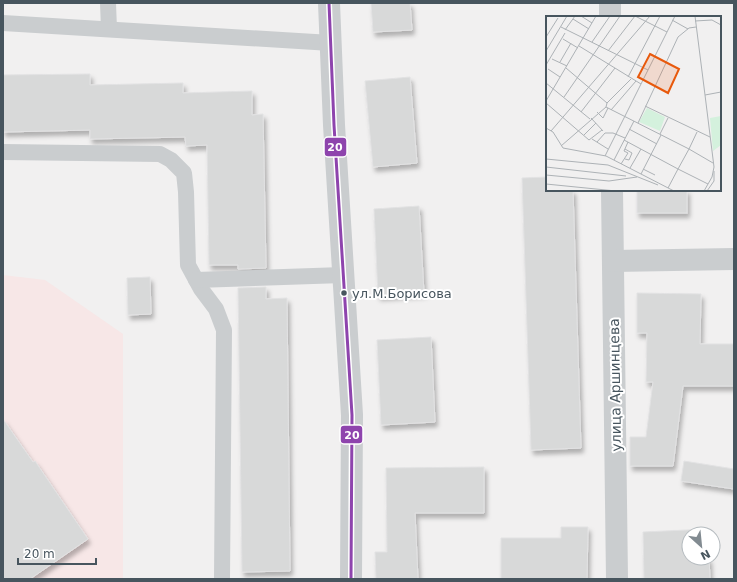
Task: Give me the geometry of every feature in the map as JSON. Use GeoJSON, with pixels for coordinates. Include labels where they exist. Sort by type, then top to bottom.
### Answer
{"type":"FeatureCollection","features":[{"type":"Feature","properties":{"kind":"street"},"geometry":{"type":"LineString","coordinates":[[329,3],[335,133],[352,415],[351,579]]}},
{"type":"Feature","properties":{"kind":"street"},"geometry":{"type":"LineString","coordinates":[[610,3],[610,16]]}},
{"type":"Feature","properties":{"kind":"street","name":"улица Аршинцева"},"geometry":{"type":"LineString","coordinates":[[612,191],[617,579]]}},
{"type":"Feature","properties":{"kind":"street"},"geometry":{"type":"LineString","coordinates":[[613,262],[734,259]]}},
{"type":"Feature","properties":{"kind":"lane"},"geometry":{"type":"LineString","coordinates":[[108,3],[109,29]]}},
{"type":"Feature","properties":{"kind":"lane"},"geometry":{"type":"LineString","coordinates":[[3,23],[331,43]]}},
{"type":"Feature","properties":{"kind":"lane"},"geometry":{"type":"LineString","coordinates":[[3,152],[160,154],[171,160],[184,173],[188,265],[201,289],[216,309],[224,330],[222,579]]}},
{"type":"Feature","properties":{"kind":"lane"},"geometry":{"type":"LineString","coordinates":[[196,280],[343,275]]}},
{"type":"Feature","properties":{"kind":"shaded area"},"geometry":{"type":"Polygon","coordinates":[[[3,275],[45,280],[123,334],[123,579],[3,579],[3,275]]]}},
{"type":"Feature","properties":{"kind":"building"},"geometry":{"type":"Polygon","coordinates":[[[371,3],[410,3],[412,30],[373,32],[371,3]]]}},
{"type":"Feature","properties":{"kind":"building"},"geometry":{"type":"Polygon","coordinates":[[[90,74],[90,85],[183,83],[183,93],[252,91],[252,115],[263,114],[266,268],[238,269],[238,265],[209,265],[207,145],[186,146],[185,137],[90,139],[90,130],[3,132],[3,75],[90,74]]]}},
{"type":"Feature","properties":{"kind":"building"},"geometry":{"type":"Polygon","coordinates":[[[410,77],[417,163],[373,167],[365,81],[410,77]]]}},
{"type":"Feature","properties":{"kind":"building"},"geometry":{"type":"Polygon","coordinates":[[[546,177],[546,191],[573,191],[581,448],[531,450],[522,178],[546,177]]]}},
{"type":"Feature","properties":{"kind":"building"},"geometry":{"type":"Polygon","coordinates":[[[637,191],[687,191],[687,213],[637,213],[637,191]]]}},
{"type":"Feature","properties":{"kind":"building"},"geometry":{"type":"Polygon","coordinates":[[[419,206],[424,293],[378,296],[374,209],[419,206]]]}},
{"type":"Feature","properties":{"kind":"building"},"geometry":{"type":"Polygon","coordinates":[[[150,277],[151,314],[128,315],[127,278],[150,277]]]}},
{"type":"Feature","properties":{"kind":"building"},"geometry":{"type":"Polygon","coordinates":[[[266,287],[266,299],[287,298],[290,571],[242,572],[238,288],[266,287]]]}},
{"type":"Feature","properties":{"kind":"building"},"geometry":{"type":"Polygon","coordinates":[[[637,293],[701,294],[700,344],[734,344],[734,386],[683,386],[673,466],[630,466],[630,437],[646,437],[653,382],[646,382],[647,333],[637,333],[637,293]]]}},
{"type":"Feature","properties":{"kind":"building"},"geometry":{"type":"Polygon","coordinates":[[[431,337],[435,422],[381,425],[377,340],[431,337]]]}},
{"type":"Feature","properties":{"kind":"building"},"geometry":{"type":"Polygon","coordinates":[[[3,419],[33,462],[35,461],[88,539],[30,579],[3,579],[3,419]]]}},
{"type":"Feature","properties":{"kind":"building"},"geometry":{"type":"Polygon","coordinates":[[[684,461],[734,469],[734,489],[681,481],[684,461]]]}},
{"type":"Feature","properties":{"kind":"building"},"geometry":{"type":"Polygon","coordinates":[[[484,467],[484,513],[415,513],[418,579],[376,579],[375,552],[387,552],[386,468],[484,467]]]}},
{"type":"Feature","properties":{"kind":"building"},"geometry":{"type":"Polygon","coordinates":[[[561,527],[588,527],[587,579],[501,579],[501,538],[561,538],[561,527]]]}},
{"type":"Feature","properties":{"kind":"building"},"geometry":{"type":"Polygon","coordinates":[[[681,530],[681,566],[709,566],[710,579],[644,579],[643,532],[681,530]]]}},
{"type":"Feature","properties":{"kind":"transit line","name":"20"},"geometry":{"type":"LineString","coordinates":[[329,3],[334,125],[352,415],[351,579]]}},
{"type":"Feature","properties":{"kind":"place","name":"ул.М.Борисова"},"geometry":{"type":"Point","coordinates":[344,293]}}]}
